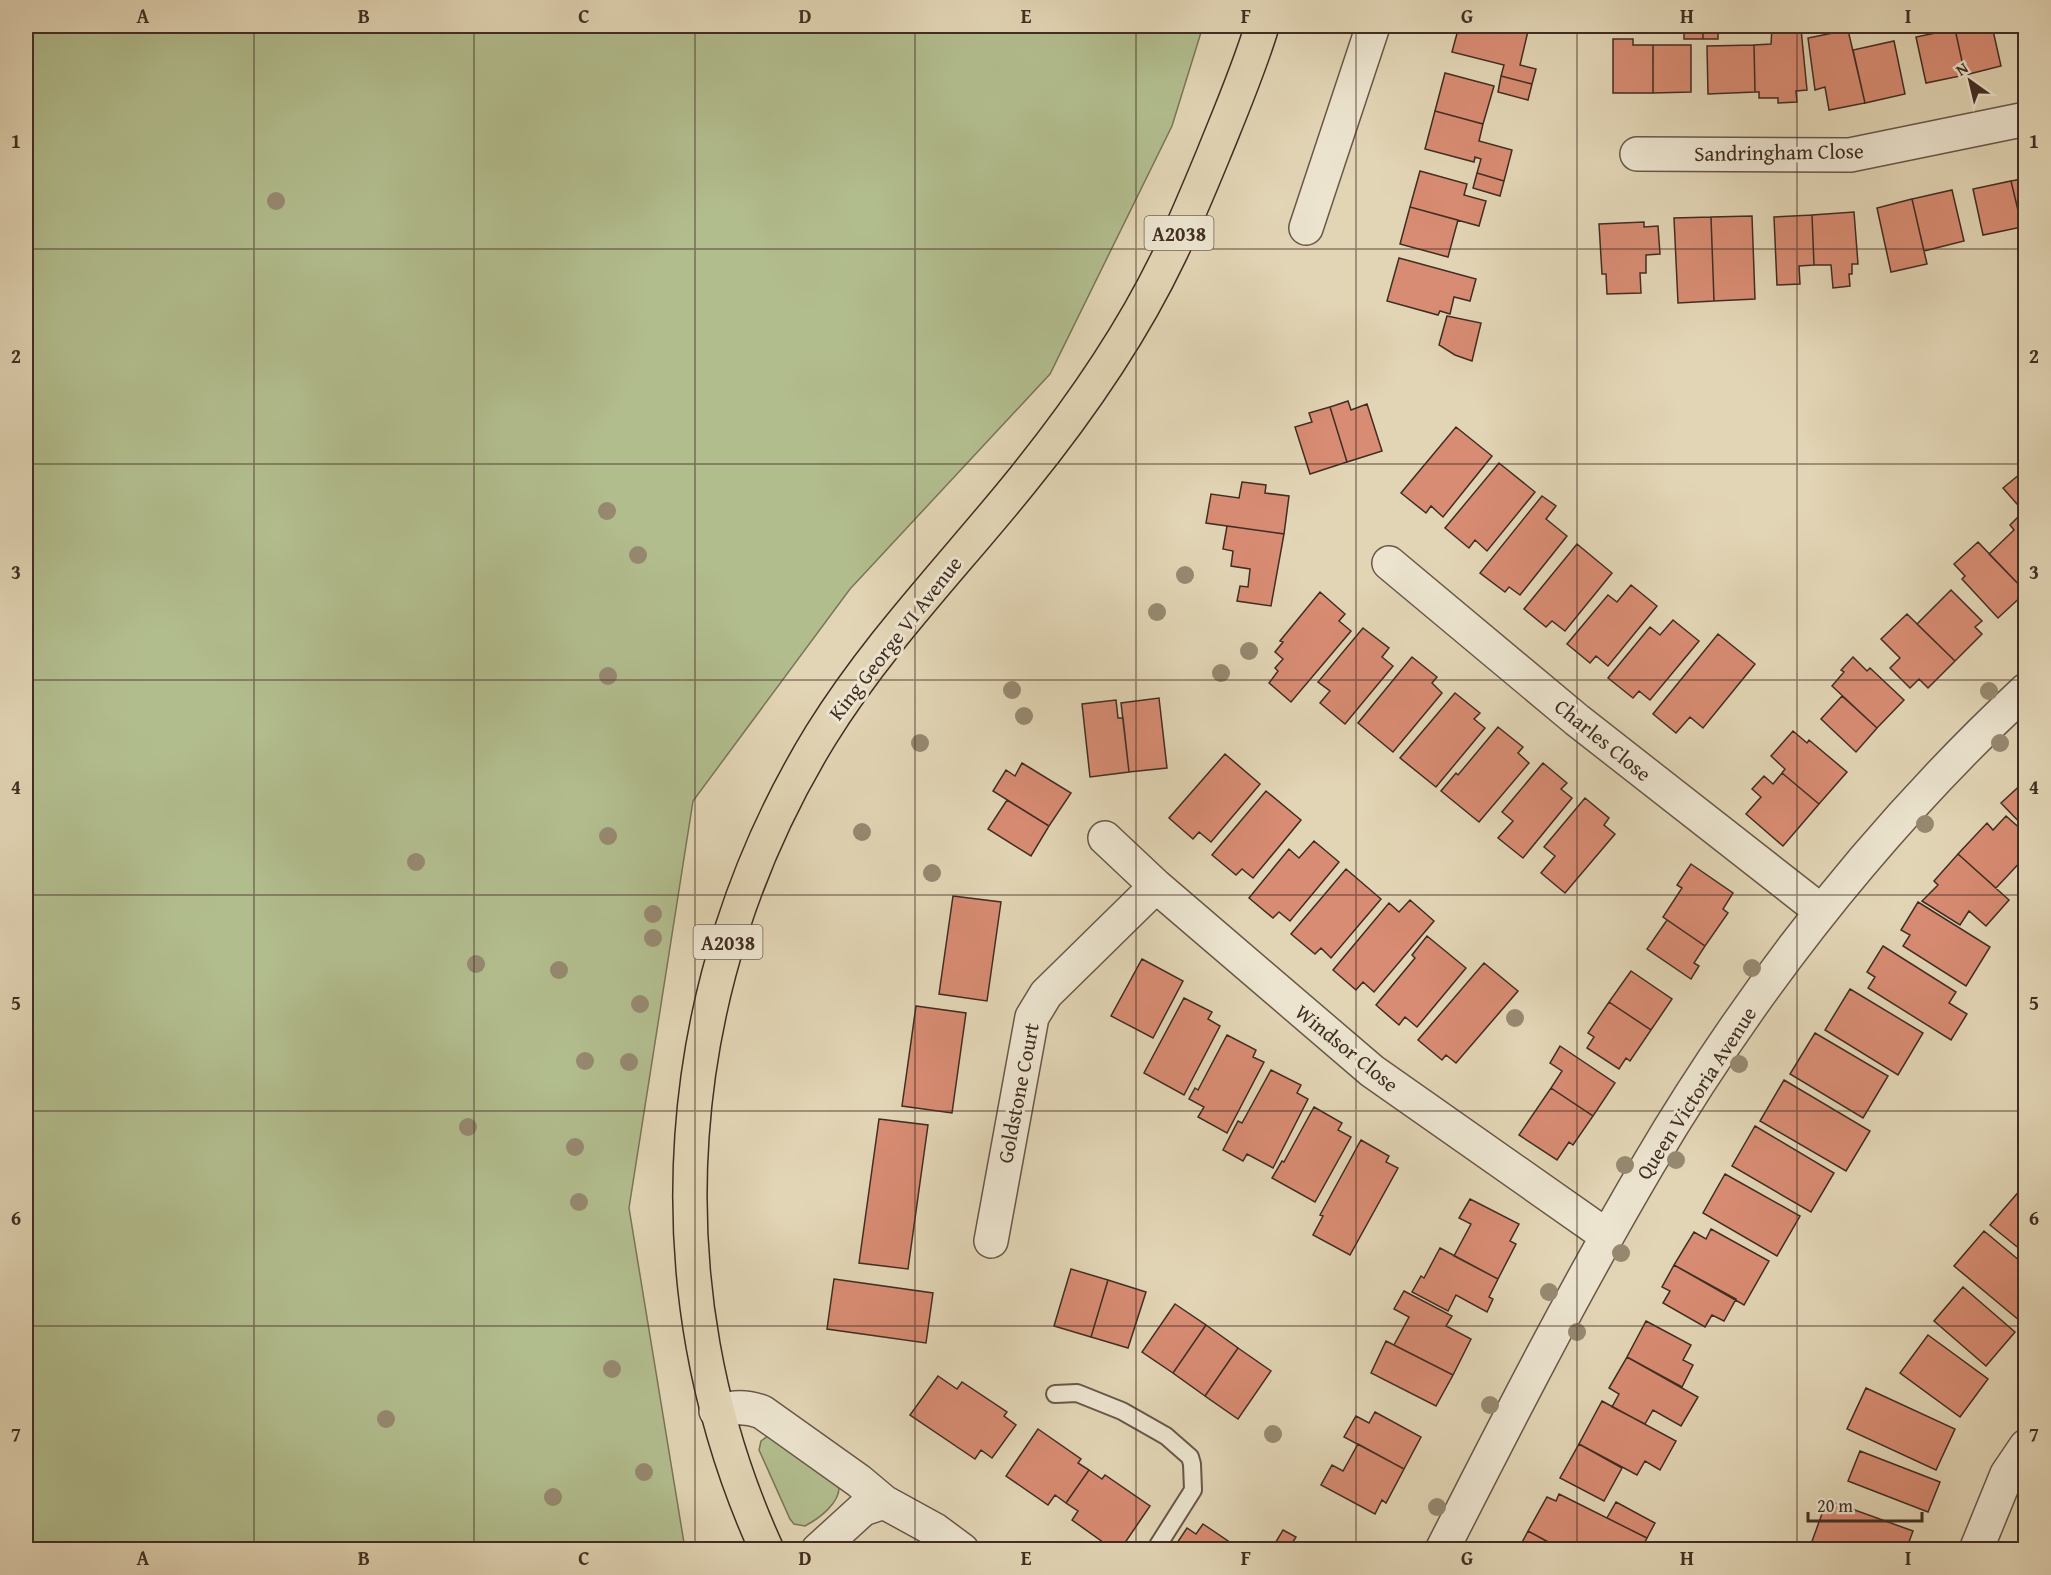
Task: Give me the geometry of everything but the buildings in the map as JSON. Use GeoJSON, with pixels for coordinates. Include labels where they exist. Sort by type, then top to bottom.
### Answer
{"type":"FeatureCollection","features":[{"type":"Feature","properties":{"kind":"main road","name":"King George VI Avenue"},"geometry":{"type":"LineString","coordinates":[[767,1550],[729,1455],[716,1411],[703,1342],[690,1233],[689,1173],[693,1112],[712,995],[737,909],[761,849],[798,774],[850,691],[880,650],[1022,481],[1065,424],[1120,342],[1169,257],[1230,114],[1262,26]]}},
{"type":"Feature","properties":{"kind":"street"},"geometry":{"type":"LineString","coordinates":[[1306,228],[1373,26]]}},
{"type":"Feature","properties":{"kind":"street","name":"Sandringham Close"},"geometry":{"type":"LineString","coordinates":[[1637,154],[1850,155],[2025,119]]}},
{"type":"Feature","properties":{"kind":"street","name":"Charles Close"},"geometry":{"type":"LineString","coordinates":[[1389,563],[1577,720],[1821,911]]}},
{"type":"Feature","properties":{"kind":"street","name":"Queen Victoria Avenue"},"geometry":{"type":"LineString","coordinates":[[1442,1550],[1577,1289],[1649,1162],[1730,1036],[1847,878],[1904,813],[2025,690]]}},
{"type":"Feature","properties":{"kind":"street","name":"Windsor Close"},"geometry":{"type":"LineString","coordinates":[[1105,838],[1156,886],[1372,1071],[1607,1236]]}},
{"type":"Feature","properties":{"kind":"street","name":"Goldstone Court"},"geometry":{"type":"LineString","coordinates":[[991,1241],[1032,1017],[1039,1003],[1056,983],[1156,886]]}},
{"type":"Feature","properties":{"kind":"street"},"geometry":{"type":"LineString","coordinates":[[716,1411],[750,1407],[762,1412],[859,1481],[884,1502],[935,1530],[962,1550]]}},
{"type":"Feature","properties":{"kind":"street"},"geometry":{"type":"LineString","coordinates":[[1976,1550],[2007,1474],[2025,1446]]}},
{"type":"Feature","properties":{"kind":"street"},"geometry":{"type":"LineString","coordinates":[[818,1550],[863,1509],[884,1502]]}},
{"type":"Feature","properties":{"kind":"lane"},"geometry":{"type":"LineString","coordinates":[[1055,1394],[1077,1393],[1122,1411],[1166,1436],[1190,1457],[1193,1490],[1155,1550]]}},
{"type":"Feature","properties":{"kind":"green space"},"geometry":{"type":"Polygon","coordinates":[[[26,26],[1203,26],[1172,126],[1050,374],[850,589],[693,801],[629,1208],[685,1549],[26,1549],[26,26]]]}},
{"type":"Feature","properties":{"kind":"green space"},"geometry":{"type":"Polygon","coordinates":[[[768,1436],[839,1485],[837,1497],[833,1503],[817,1519],[805,1526],[794,1524],[790,1519],[759,1450],[761,1441],[768,1436]]]}}]}
